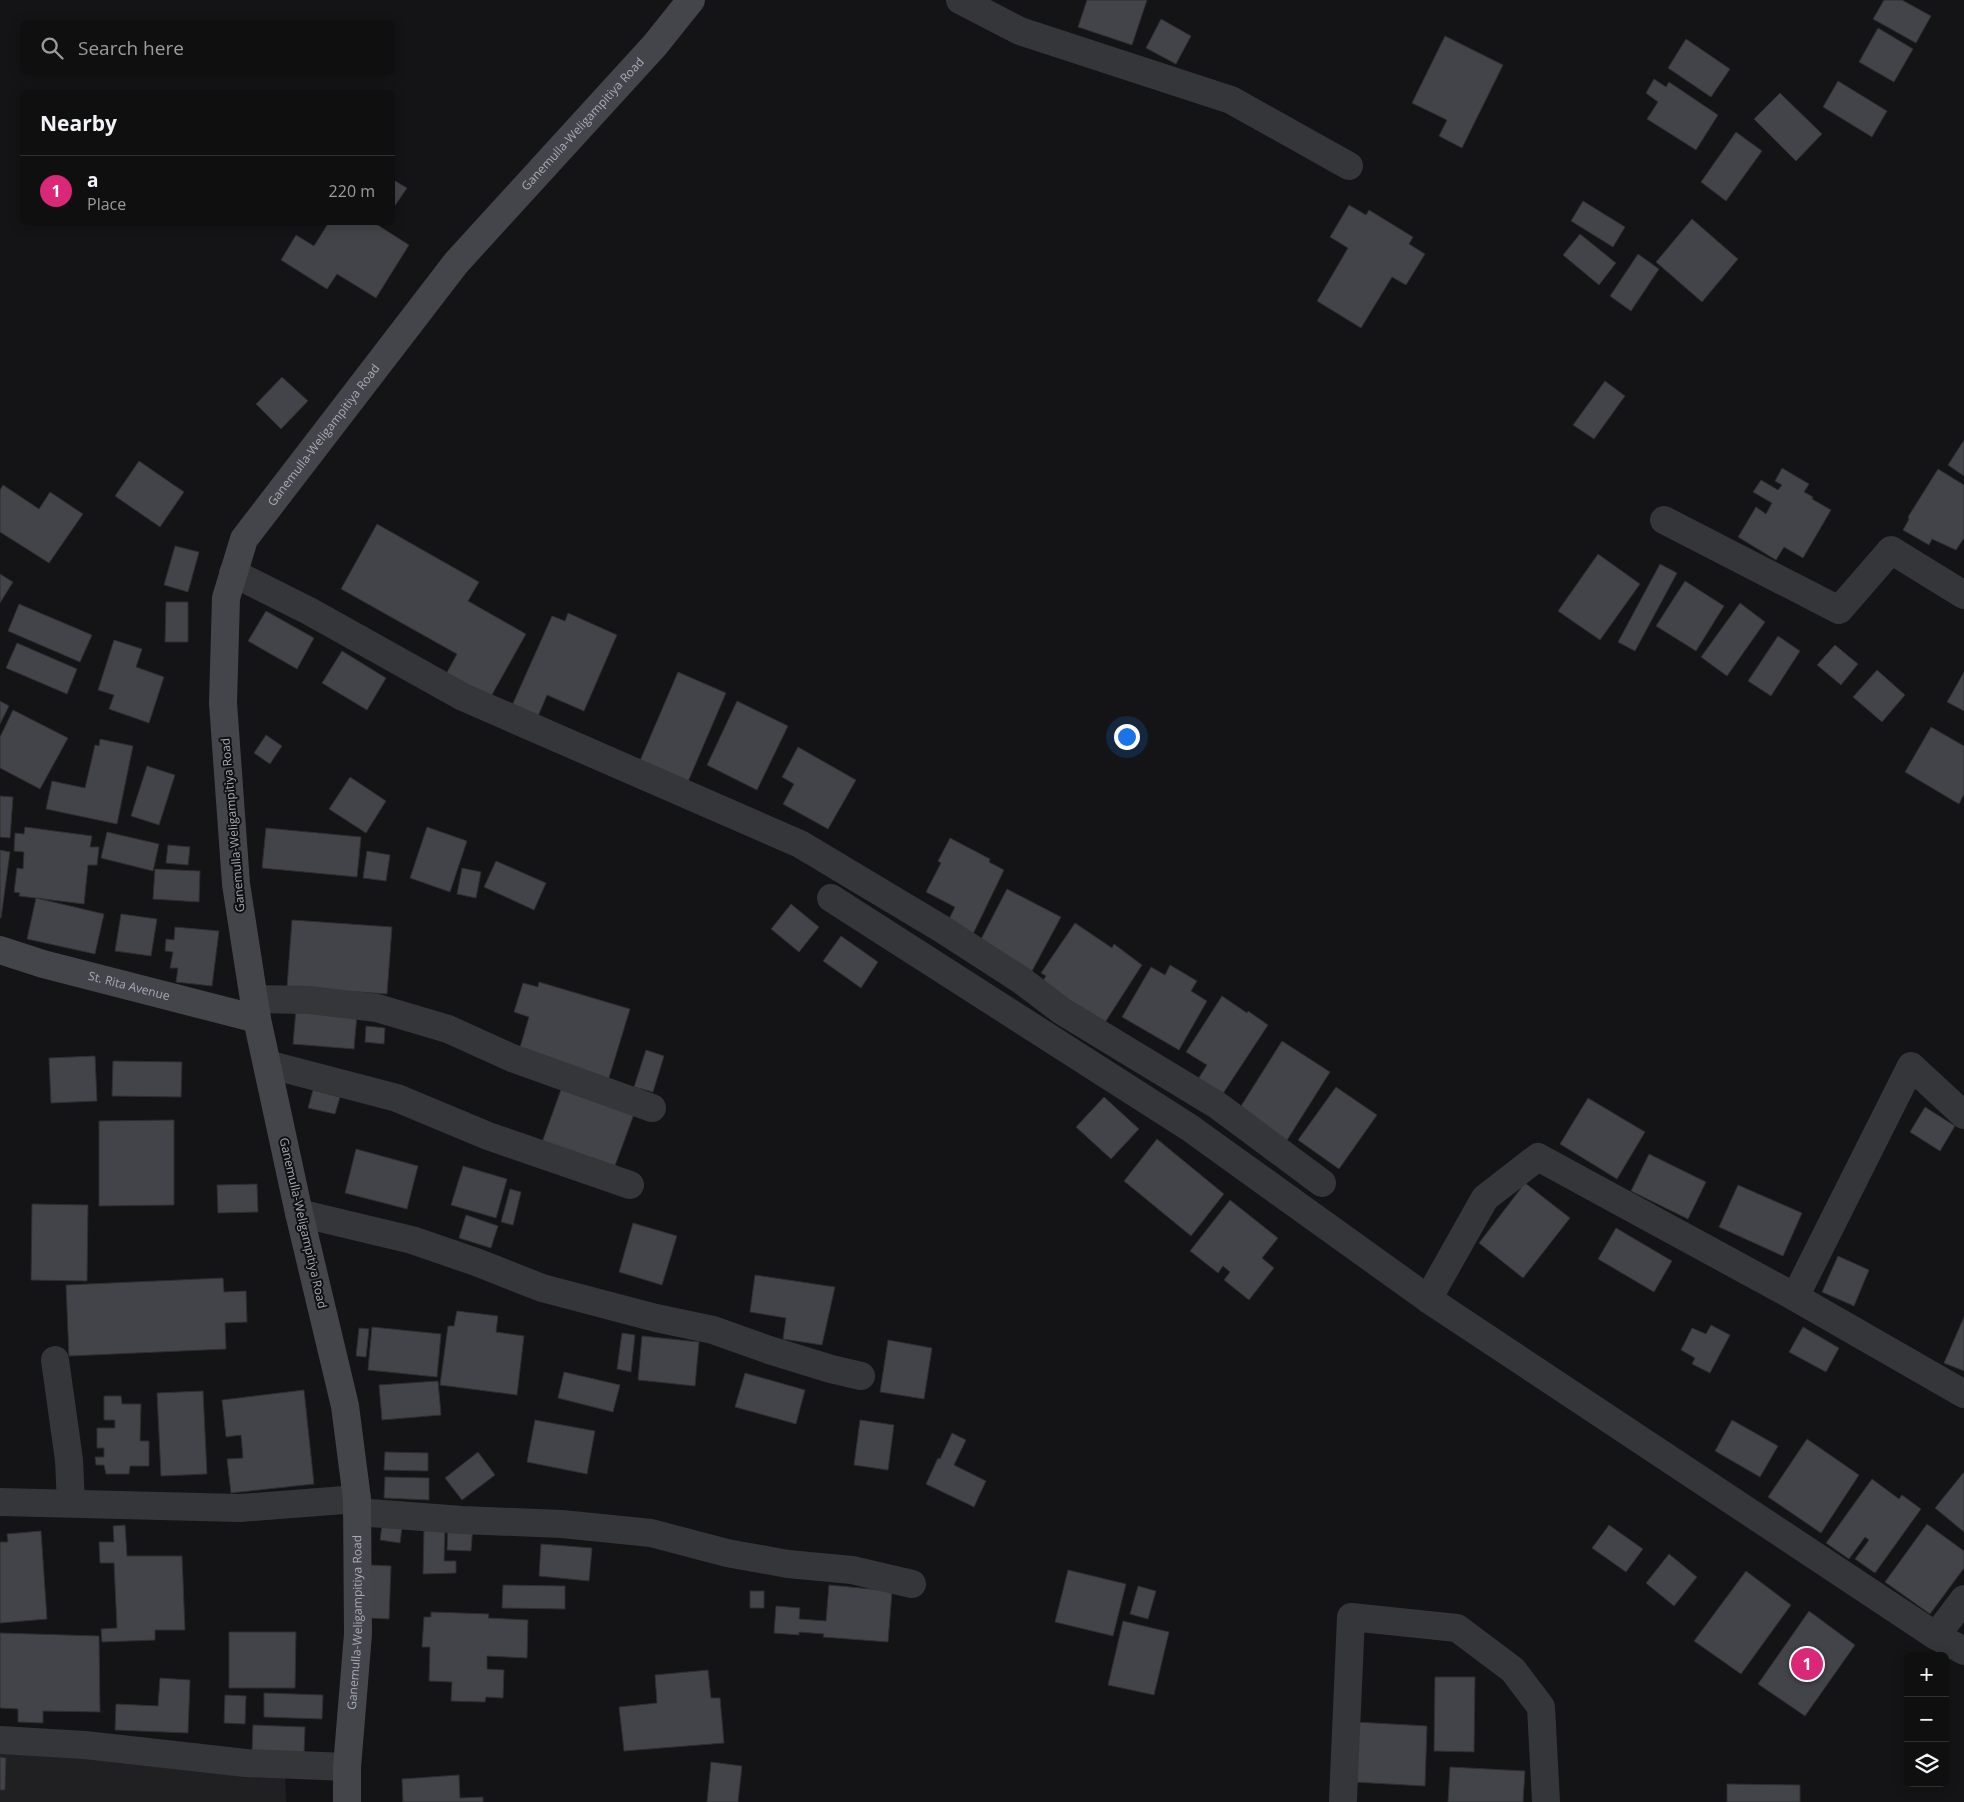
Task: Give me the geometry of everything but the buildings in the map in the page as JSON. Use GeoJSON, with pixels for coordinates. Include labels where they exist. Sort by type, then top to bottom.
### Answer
{"type":"FeatureCollection","features":[{"type":"Feature","properties":{"kind":"street","name":"Ganemulla-Weligampitiya Road"},"geometry":{"type":"LineString","coordinates":[[347,1802],[347,1767],[358,1634],[357,1506],[345,1406],[299,1213],[267,1064],[256,1009],[236,884],[222,703],[226,598],[244,539],[456,263],[655,45],[691,0]]}},
{"type":"Feature","properties":{"kind":"street"},"geometry":{"type":"LineString","coordinates":[[960,0],[1020,31],[1231,100],[1349,166]]}},
{"type":"Feature","properties":{"kind":"street"},"geometry":{"type":"LineString","coordinates":[[1664,520],[1839,610],[1890,550],[1964,595]]}},
{"type":"Feature","properties":{"kind":"street"},"geometry":{"type":"LineString","coordinates":[[233,573],[309,611],[463,697],[800,844],[942,929],[1021,980],[1062,1010],[1217,1105],[1322,1183]]}},
{"type":"Feature","properties":{"kind":"street"},"geometry":{"type":"LineString","coordinates":[[831,898],[1190,1128],[1428,1299],[1936,1636],[1964,1651]]}},
{"type":"Feature","properties":{"kind":"street","name":"St. Rita Avenue"},"geometry":{"type":"LineString","coordinates":[[0,950],[52,966],[256,1009]]}},
{"type":"Feature","properties":{"kind":"street"},"geometry":{"type":"LineString","coordinates":[[256,1009],[309,1000],[377,1008],[448,1029],[512,1058],[652,1108]]}},
{"type":"Feature","properties":{"kind":"street"},"geometry":{"type":"LineString","coordinates":[[267,1064],[397,1098],[488,1136],[630,1186]]}},
{"type":"Feature","properties":{"kind":"street"},"geometry":{"type":"LineString","coordinates":[[1795,1297],[1911,1066],[1964,1115]]}},
{"type":"Feature","properties":{"kind":"street"},"geometry":{"type":"LineString","coordinates":[[1428,1299],[1485,1198],[1538,1157],[1795,1297],[1964,1394]]}},
{"type":"Feature","properties":{"kind":"street"},"geometry":{"type":"LineString","coordinates":[[299,1213],[412,1240],[476,1262],[542,1288],[656,1318],[713,1330],[830,1369],[861,1376]]}},
{"type":"Feature","properties":{"kind":"street"},"geometry":{"type":"LineString","coordinates":[[55,1360],[69,1460],[71,1503]]}},
{"type":"Feature","properties":{"kind":"street"},"geometry":{"type":"LineString","coordinates":[[0,1502],[240,1508],[357,1506],[462,1520],[562,1524],[651,1534],[727,1553],[788,1564],[852,1570],[912,1584]]}},
{"type":"Feature","properties":{"kind":"street"},"geometry":{"type":"LineString","coordinates":[[1936,1636],[1964,1598]]}},
{"type":"Feature","properties":{"kind":"street"},"geometry":{"type":"LineString","coordinates":[[1343,1800],[1351,1617],[1457,1628],[1513,1670],[1541,1707],[1546,1802]]}},
{"type":"Feature","properties":{"kind":"street"},"geometry":{"type":"LineString","coordinates":[[0,1740],[85,1745],[246,1763],[347,1767]]}},
{"type":"Feature","properties":{"kind":"shaded area"},"geometry":{"type":"Polygon","coordinates":[[[0,1734],[285,1763],[286,1802],[0,1802],[0,1734]]]}},
{"type":"Feature","properties":{"kind":"place","name":"a"},"geometry":{"type":"Point","coordinates":[1807,1664]}}]}
